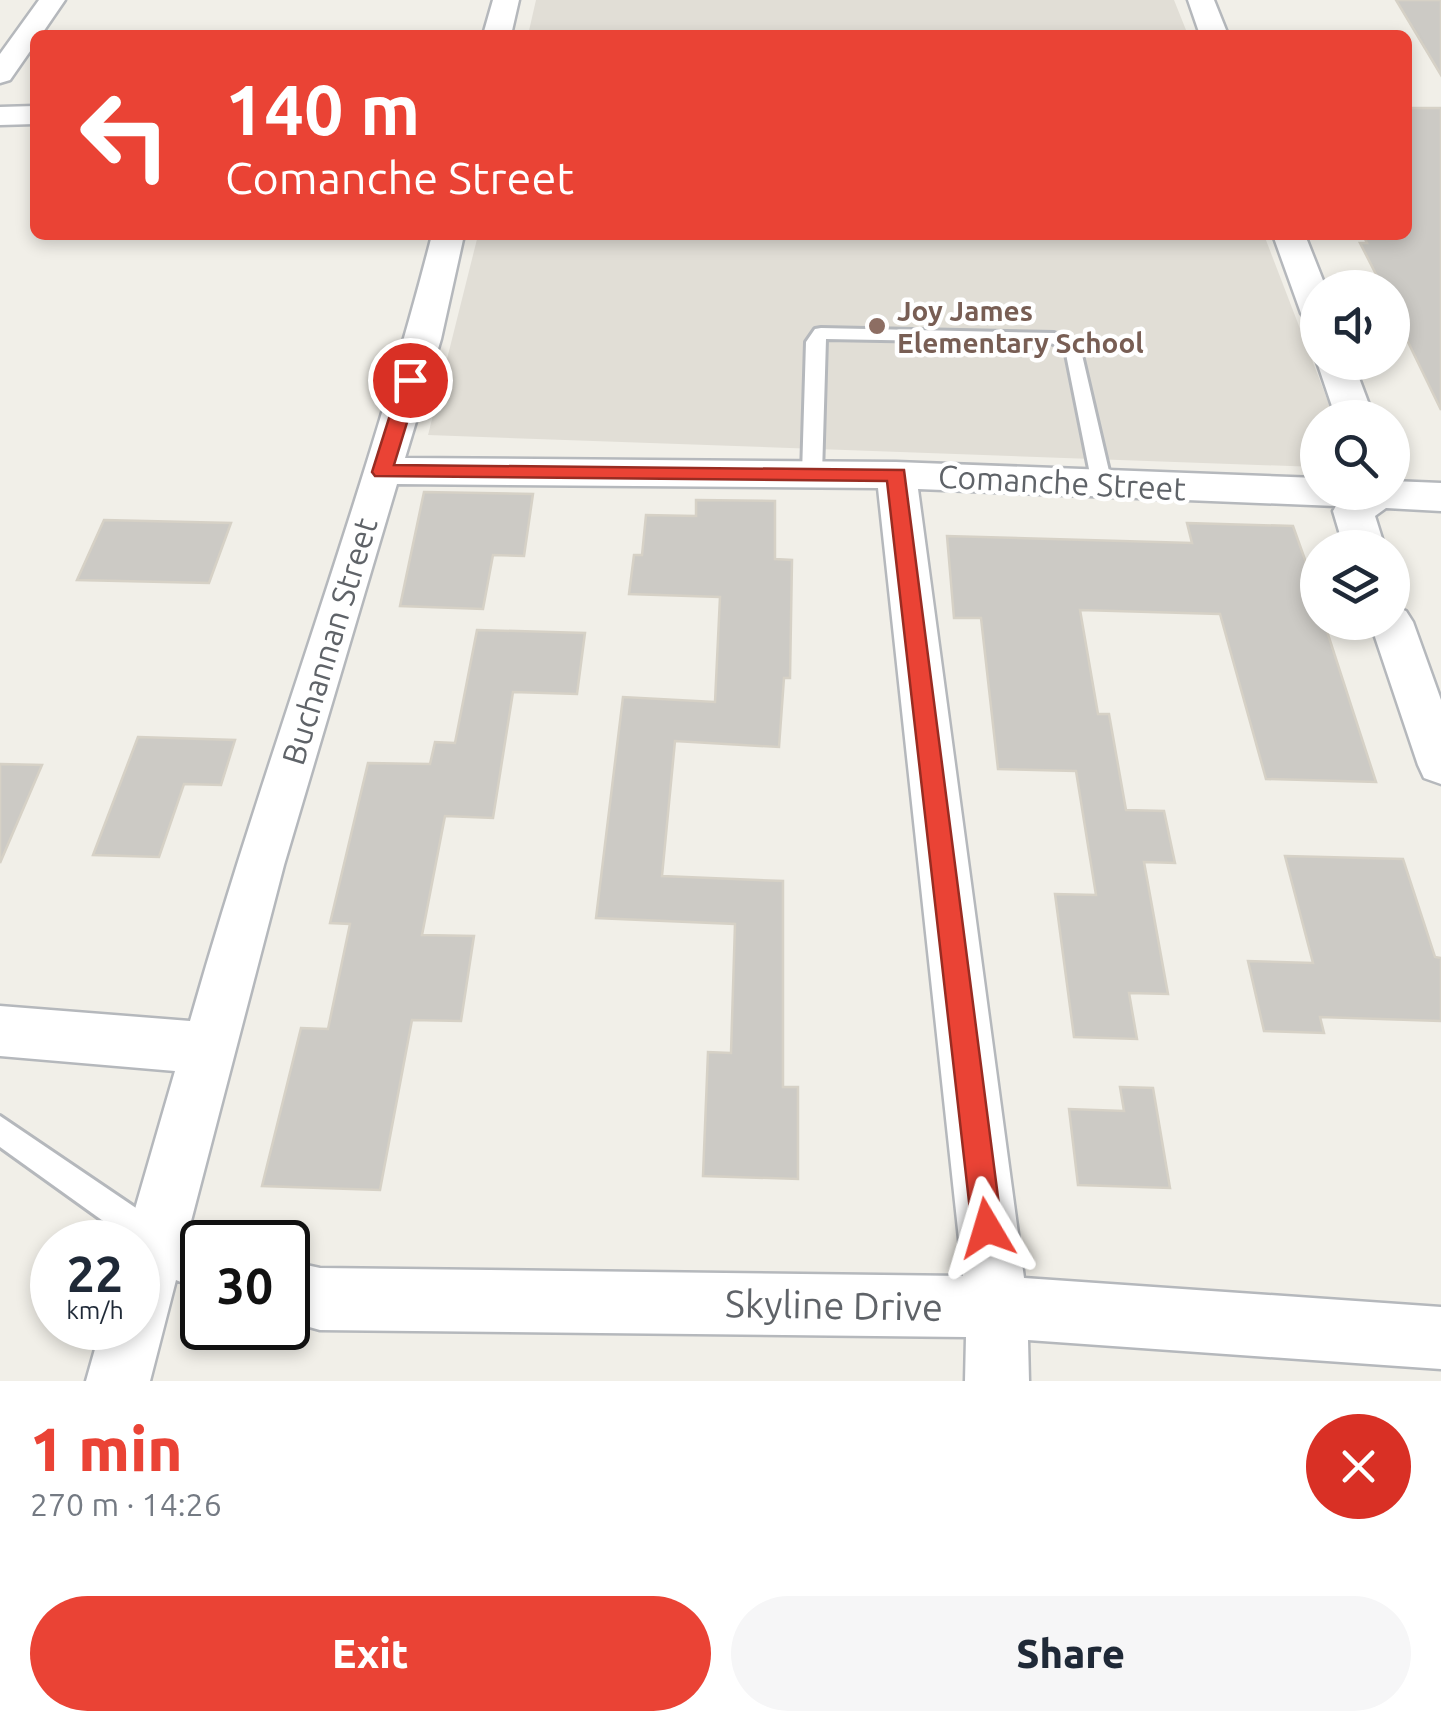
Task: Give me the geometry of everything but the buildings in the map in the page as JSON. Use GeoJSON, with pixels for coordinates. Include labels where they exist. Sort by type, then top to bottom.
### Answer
{"type":"FeatureCollection","features":[{"type":"Feature","properties":{"kind":"street"},"geometry":{"type":"LineString","coordinates":[[31,30],[52,0]]}},
{"type":"Feature","properties":{"kind":"street"},"geometry":{"type":"LineString","coordinates":[[498,30],[506,0]]}},
{"type":"Feature","properties":{"kind":"street"},"geometry":{"type":"LineString","coordinates":[[1201,0],[1212,30]]}},
{"type":"Feature","properties":{"kind":"street"},"geometry":{"type":"LineString","coordinates":[[0,74],[30,31]]}},
{"type":"Feature","properties":{"kind":"street"},"geometry":{"type":"LineString","coordinates":[[0,116],[30,115]]}},
{"type":"Feature","properties":{"kind":"street","name":"Buchannan Street"},"geometry":{"type":"LineString","coordinates":[[184,1220],[209,1048],[259,865],[423,339],[447,240]]}},
{"type":"Feature","properties":{"kind":"street"},"geometry":{"type":"LineString","coordinates":[[1291,240],[1302,270]]}},
{"type":"Feature","properties":{"kind":"street","name":"Comanche Street"},"geometry":{"type":"LineString","coordinates":[[382,472],[896,474],[1300,491]]}},
{"type":"Feature","properties":{"kind":"street"},"geometry":{"type":"LineString","coordinates":[[896,474],[997,1308],[997,1381]]}},
{"type":"Feature","properties":{"kind":"street","name":"Comanche Street"},"geometry":{"type":"LineString","coordinates":[[1410,495],[1441,497]]}},
{"type":"Feature","properties":{"kind":"street"},"geometry":{"type":"LineString","coordinates":[[1397,640],[1441,765]]}},
{"type":"Feature","properties":{"kind":"street"},"geometry":{"type":"LineString","coordinates":[[0,1032],[209,1048]]}},
{"type":"Feature","properties":{"kind":"street","name":"Buchannan Street"},"geometry":{"type":"LineString","coordinates":[[160,1278],[180,1250]]}},
{"type":"Feature","properties":{"kind":"street","name":"Skyline Drive"},"geometry":{"type":"LineString","coordinates":[[310,1296],[997,1308],[1441,1338]]}},
{"type":"Feature","properties":{"kind":"street"},"geometry":{"type":"LineString","coordinates":[[118,1381],[126,1350]]}},
{"type":"Feature","properties":{"kind":"lane"},"geometry":{"type":"LineString","coordinates":[[812,474],[814,342],[821,333],[1054,338],[1073,346],[1102,484]]}},
{"type":"Feature","properties":{"kind":"lane"},"geometry":{"type":"LineString","coordinates":[[0,1130],[180,1250]]}},
{"type":"Feature","properties":{"kind":"shaded area"},"geometry":{"type":"Polygon","coordinates":[[[536,0],[1174,0],[1186,30],[529,30],[536,0]]]}},
{"type":"Feature","properties":{"kind":"shaded area","name":"Joy James Elementary School"},"geometry":{"type":"Polygon","coordinates":[[[477,240],[1266,240],[1300,329],[1300,380],[1320,380],[1327,400],[1300,400],[1300,466],[428,435],[477,240]]]}},
{"type":"Feature","properties":{"kind":"place","name":"Joy James Elementary School"},"geometry":{"type":"Point","coordinates":[877,326]}},
{"type":"Feature","properties":{"kind":"route"},"geometry":{"type":"LineString","coordinates":[[410,380],[382,472],[896,474],[987,1228]]}}]}
